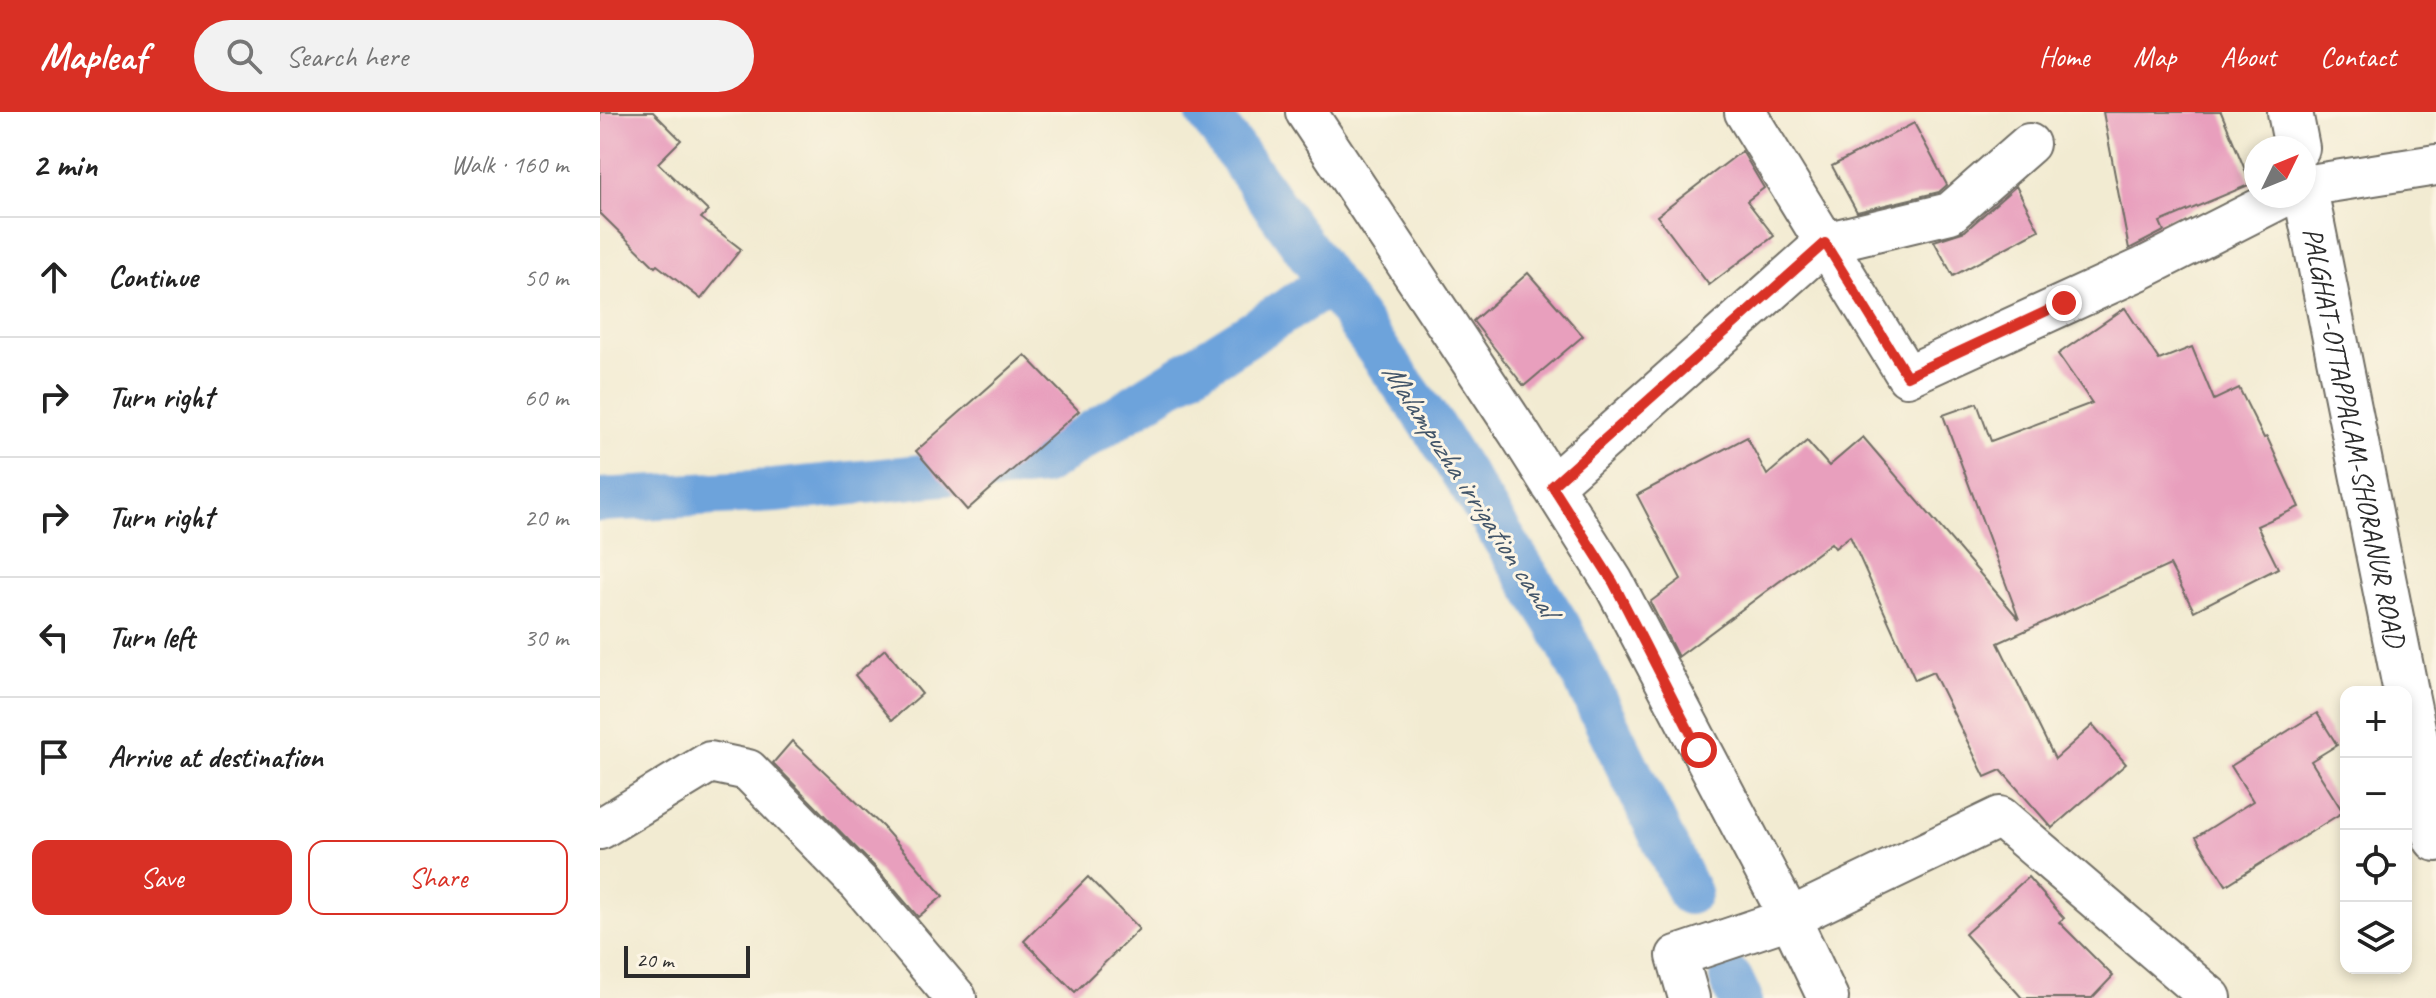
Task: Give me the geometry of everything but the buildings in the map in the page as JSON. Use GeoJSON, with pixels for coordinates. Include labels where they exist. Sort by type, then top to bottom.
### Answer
{"type":"FeatureCollection","features":[{"type":"Feature","properties":{"kind":"main road"},"geometry":{"type":"LineString","coordinates":[[2290,112],[2295,136]]}},
{"type":"Feature","properties":{"kind":"main road","name":"PALGHAT-OTTAPPALAM-SHORANUR ROAD"},"geometry":{"type":"LineString","coordinates":[[2309,208],[2405,686]]}},
{"type":"Feature","properties":{"kind":"main road","name":"PALGHAT-OTTAPPALAM-SHORANUR ROAD"},"geometry":{"type":"LineString","coordinates":[[2412,722],[2436,839]]}},
{"type":"Feature","properties":{"kind":"street"},"geometry":{"type":"LineString","coordinates":[[1306,112],[1613,582],[1790,918],[1828,998]]}},
{"type":"Feature","properties":{"kind":"street"},"geometry":{"type":"LineString","coordinates":[[1745,112],[1907,376],[2141,269],[2261,208]]}},
{"type":"Feature","properties":{"kind":"street"},"geometry":{"type":"LineString","coordinates":[[1552,486],[1825,243],[1950,213],[2029,144]]}},
{"type":"Feature","properties":{"kind":"street"},"geometry":{"type":"LineString","coordinates":[[2316,183],[2436,165]]}},
{"type":"Feature","properties":{"kind":"street"},"geometry":{"type":"LineString","coordinates":[[600,829],[710,762],[748,770],[859,883],[956,998]]}},
{"type":"Feature","properties":{"kind":"street"},"geometry":{"type":"LineString","coordinates":[[1689,998],[1677,956],[1790,918],[2000,817],[2211,998]]}},
{"type":"Feature","properties":{"kind":"waterway","name":"Malampuzha irrigation canal"},"geometry":{"type":"LineString","coordinates":[[1207,112],[1432,425],[1559,626],[1689,893]]}},
{"type":"Feature","properties":{"kind":"waterway"},"geometry":{"type":"LineString","coordinates":[[600,500],[774,491],[1042,464],[1329,284]]}},
{"type":"Feature","properties":{"kind":"waterway","name":"Malampuzha irrigation canal"},"geometry":{"type":"LineString","coordinates":[[1731,979],[1740,998]]}},
{"type":"Feature","properties":{"kind":"route"},"geometry":{"type":"LineString","coordinates":[[1699,750],[1613,582],[1552,486],[1825,243],[1907,376],[2064,303]]}}]}
